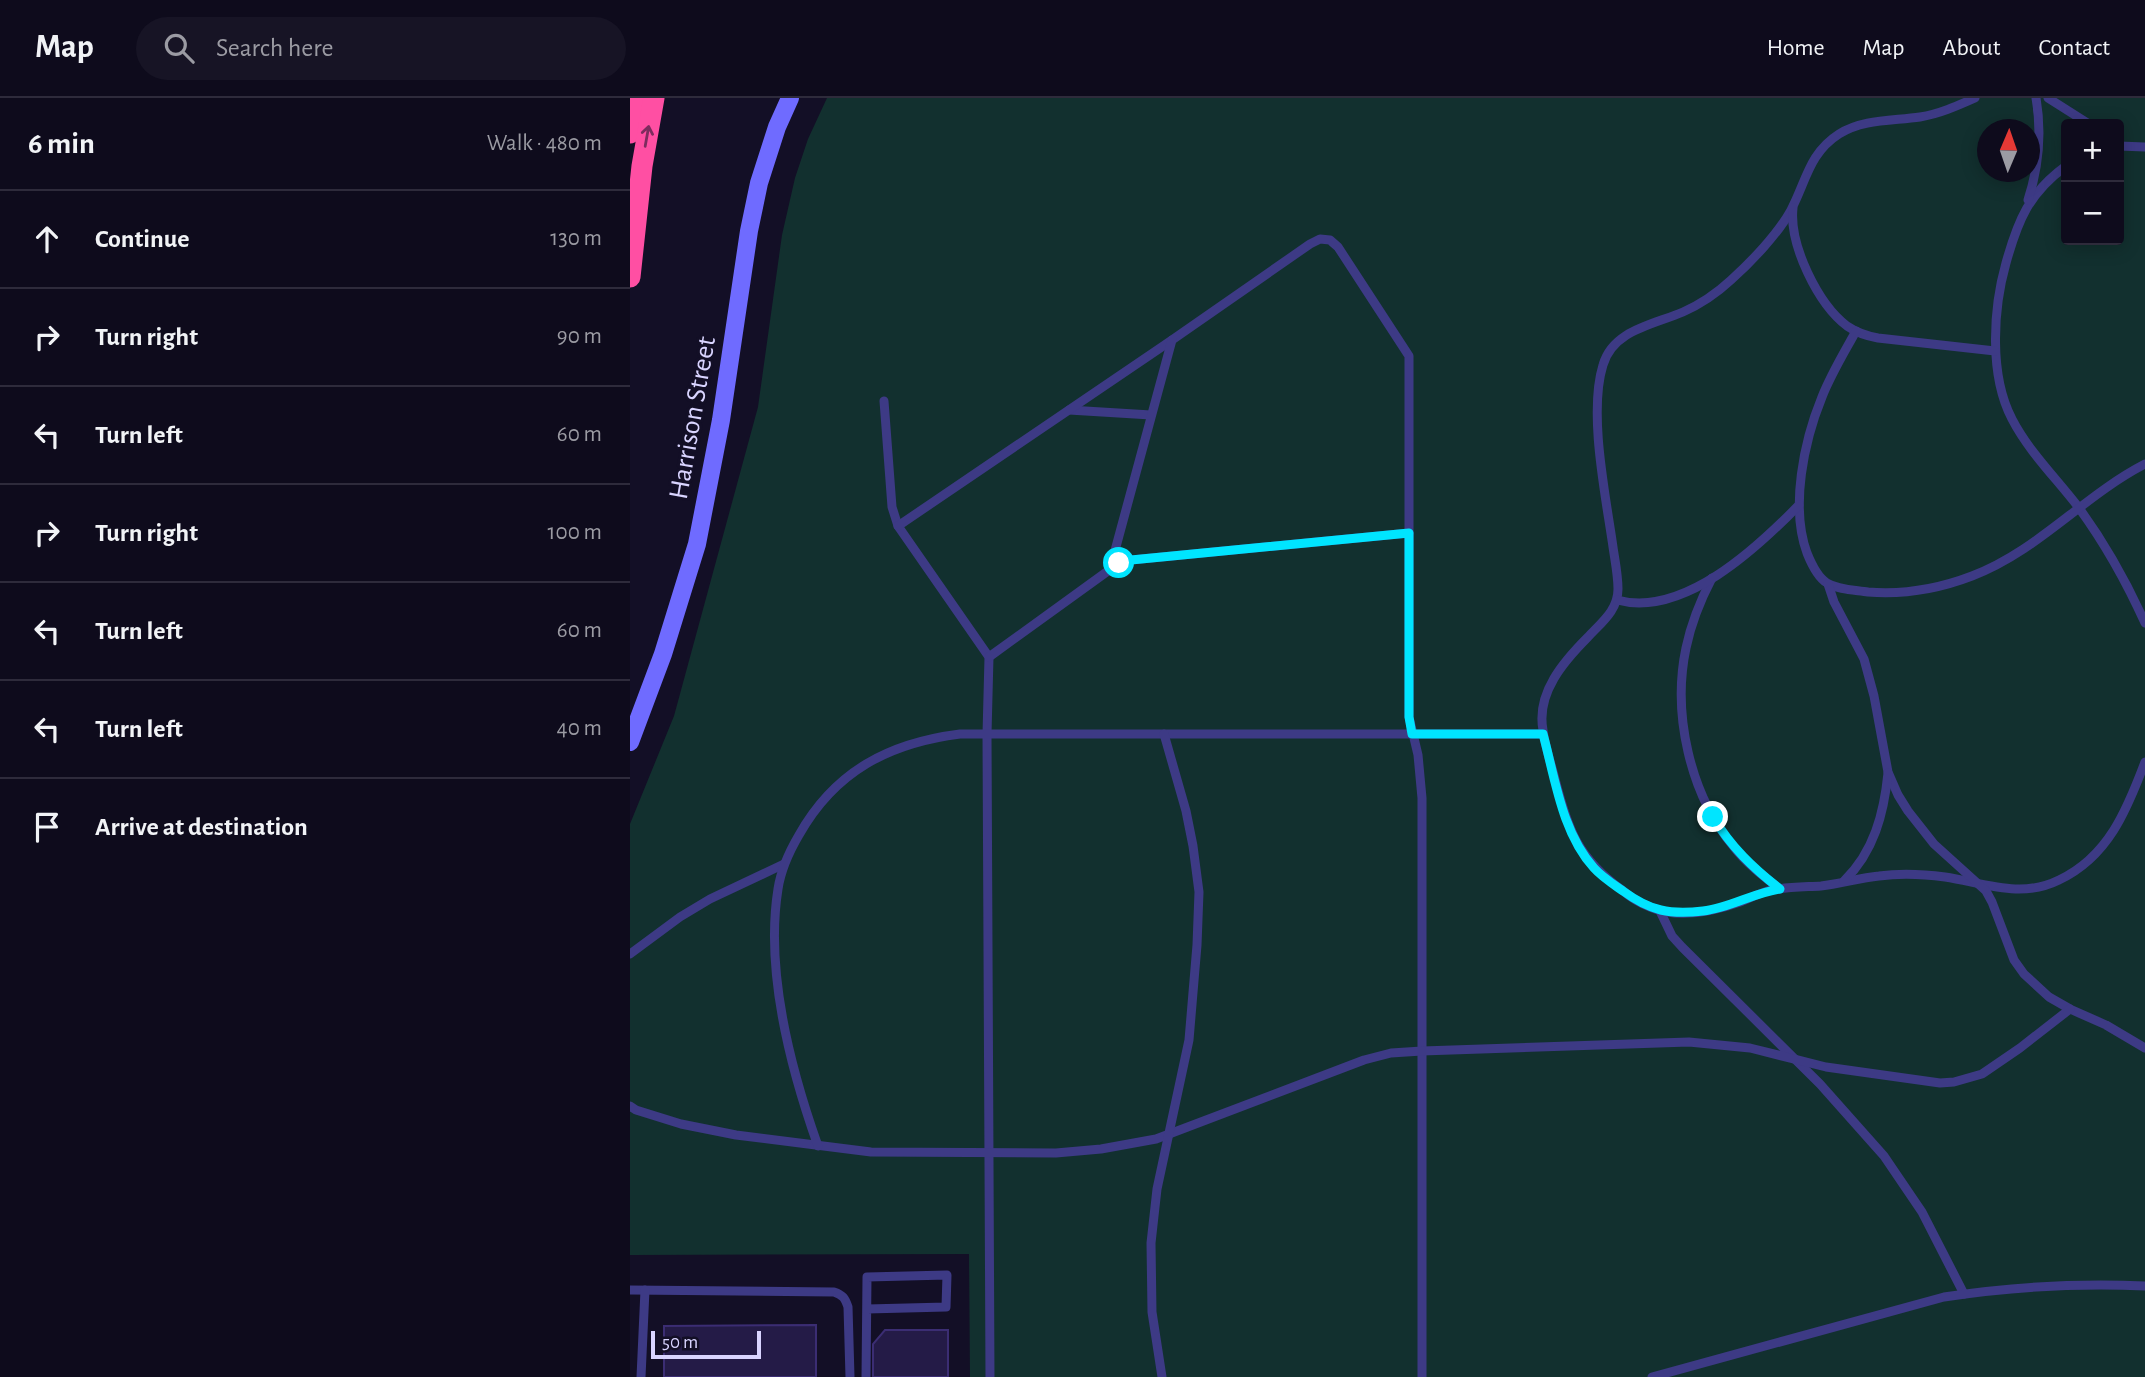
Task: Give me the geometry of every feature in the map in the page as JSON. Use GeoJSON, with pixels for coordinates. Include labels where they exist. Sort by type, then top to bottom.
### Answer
{"type":"FeatureCollection","features":[{"type":"Feature","properties":{"kind":"highway"},"geometry":{"type":"LineString","coordinates":[[630,133],[640,98]]}},
{"type":"Feature","properties":{"kind":"highway"},"geometry":{"type":"LineString","coordinates":[[630,277],[642,166],[654,98]]}},
{"type":"Feature","properties":{"kind":"main road","name":"Harrison Street"},"geometry":{"type":"LineString","coordinates":[[630,742],[663,654],[697,544],[721,420],[749,231],[759,183],[777,127],[790,98]]}},
{"type":"Feature","properties":{"kind":"lane"},"geometry":{"type":"LineString","coordinates":[[1975,98],[1937,113],[1868,123],[1844,131],[1833,138],[1816,155],[1804,176],[1793,206],[1780,226],[1746,266],[1719,291],[1684,312],[1629,333],[1612,346],[1599,383],[1598,426],[1618,579],[1617,600],[1608,616],[1575,650],[1552,683],[1542,707],[1543,734],[1565,815],[1586,858],[1605,878],[1628,895],[1646,906],[1676,913],[1707,911],[1756,894],[1780,889],[1902,874],[1945,877],[2008,890],[2053,883],[2079,869],[2098,853],[2111,836],[2145,762]]}},
{"type":"Feature","properties":{"kind":"lane"},"geometry":{"type":"LineString","coordinates":[[2036,98],[2038,156],[2032,187],[2011,243],[2001,284],[1996,351],[2001,388],[2011,418],[2028,445],[2078,508],[2124,576],[2145,623]]}},
{"type":"Feature","properties":{"kind":"lane"},"geometry":{"type":"LineString","coordinates":[[2048,98],[2081,119]]}},
{"type":"Feature","properties":{"kind":"lane"},"geometry":{"type":"LineString","coordinates":[[2124,141],[2142,147]]}},
{"type":"Feature","properties":{"kind":"lane"},"geometry":{"type":"LineString","coordinates":[[2124,146],[2142,147]]}},
{"type":"Feature","properties":{"kind":"lane"},"geometry":{"type":"LineString","coordinates":[[2025,208],[2061,170]]}},
{"type":"Feature","properties":{"kind":"lane"},"geometry":{"type":"LineString","coordinates":[[1793,206],[1792,227],[1809,273],[1830,307],[1847,326],[1878,338],[1996,351]]}},
{"type":"Feature","properties":{"kind":"lane"},"geometry":{"type":"LineString","coordinates":[[898,526],[1310,244],[1326,238],[1334,242],[1409,356],[1409,717],[1422,787],[1422,1377]]}},
{"type":"Feature","properties":{"kind":"lane"},"geometry":{"type":"LineString","coordinates":[[1856,331],[1830,379],[1813,424],[1799,505],[1801,532],[1809,559],[1816,572],[1828,583],[1847,589],[1895,593],[1930,589],[1952,583],[2008,560],[2117,480],[2145,464]]}},
{"type":"Feature","properties":{"kind":"lane"},"geometry":{"type":"LineString","coordinates":[[1110,569],[1172,340]]}},
{"type":"Feature","properties":{"kind":"lane"},"geometry":{"type":"LineString","coordinates":[[884,401],[892,506],[898,526],[989,657],[987,734],[990,1377]]}},
{"type":"Feature","properties":{"kind":"lane"},"geometry":{"type":"LineString","coordinates":[[1069,410],[1151,415]]}},
{"type":"Feature","properties":{"kind":"lane"},"geometry":{"type":"LineString","coordinates":[[1617,600],[1639,604],[1665,600],[1697,588],[1747,552],[1799,505]]}},
{"type":"Feature","properties":{"kind":"lane"},"geometry":{"type":"LineString","coordinates":[[989,657],[1119,563],[1409,533]]}},
{"type":"Feature","properties":{"kind":"lane"},"geometry":{"type":"LineString","coordinates":[[1712,578],[1691,629],[1683,669],[1683,717],[1689,752],[1703,795],[1724,834],[1747,861],[1780,889]]}},
{"type":"Feature","properties":{"kind":"lane"},"geometry":{"type":"LineString","coordinates":[[1828,583],[1834,602],[1867,668],[1888,772],[1898,796],[1920,828],[1950,859],[1980,884],[1992,902],[2014,960],[2024,974],[2049,997],[2145,1048]]}},
{"type":"Feature","properties":{"kind":"lane"},"geometry":{"type":"LineString","coordinates":[[818,1146],[794,1073],[786,1038],[777,976],[778,890],[784,864],[807,822],[818,806],[851,773],[893,750],[917,742],[960,734],[1543,734]]}},
{"type":"Feature","properties":{"kind":"lane"},"geometry":{"type":"LineString","coordinates":[[1162,1377],[1153,1323],[1150,1265],[1153,1217],[1189,1040],[1199,892],[1186,811],[1164,734]]}},
{"type":"Feature","properties":{"kind":"lane"},"geometry":{"type":"LineString","coordinates":[[1842,882],[1853,872],[1872,839],[1885,799],[1888,772]]}},
{"type":"Feature","properties":{"kind":"lane"},"geometry":{"type":"LineString","coordinates":[[630,954],[680,917],[710,899],[784,864]]}},
{"type":"Feature","properties":{"kind":"lane"},"geometry":{"type":"LineString","coordinates":[[1660,911],[1672,936],[1792,1059],[1820,1084],[1897,1173],[1936,1237],[1964,1294]]}},
{"type":"Feature","properties":{"kind":"lane"},"geometry":{"type":"LineString","coordinates":[[630,1106],[681,1124],[736,1135],[871,1152],[1056,1153],[1138,1144],[1364,1060],[1391,1053],[1689,1042],[1750,1048],[1826,1067],[1940,1083],[1954,1082],[1982,1074],[1997,1065],[2070,1009]]}},
{"type":"Feature","properties":{"kind":"lane"},"geometry":{"type":"LineString","coordinates":[[866,1377],[867,1278],[947,1275],[946,1307],[867,1308]]}},
{"type":"Feature","properties":{"kind":"lane"},"geometry":{"type":"LineString","coordinates":[[1652,1377],[1920,1303],[1964,1294],[2095,1284],[2145,1286]]}},
{"type":"Feature","properties":{"kind":"lane"},"geometry":{"type":"LineString","coordinates":[[630,1290],[834,1292],[846,1298],[848,1307],[850,1377]]}},
{"type":"Feature","properties":{"kind":"lane"},"geometry":{"type":"LineString","coordinates":[[641,1377],[645,1290]]}},
{"type":"Feature","properties":{"kind":"green space"},"geometry":{"type":"Polygon","coordinates":[[[827,98],[2145,98],[2145,1377],[970,1377],[969,1254],[630,1255],[630,824],[674,716],[758,407],[782,235],[795,178],[808,139],[827,98]]]}},
{"type":"Feature","properties":{"kind":"building"},"geometry":{"type":"Polygon","coordinates":[[[816,1325],[816,1377],[664,1377],[664,1326],[816,1325]]]}},
{"type":"Feature","properties":{"kind":"building"},"geometry":{"type":"Polygon","coordinates":[[[885,1330],[948,1330],[948,1377],[873,1377],[873,1344],[885,1330]]]}},
{"type":"Feature","properties":{"kind":"route"},"geometry":{"type":"LineString","coordinates":[[1119,563],[1409,533],[1409,717],[1412,734],[1543,734],[1565,815],[1586,858],[1605,878],[1628,895],[1660,911],[1676,913],[1719,909],[1756,894],[1780,889],[1734,848],[1713,817]]}}]}
